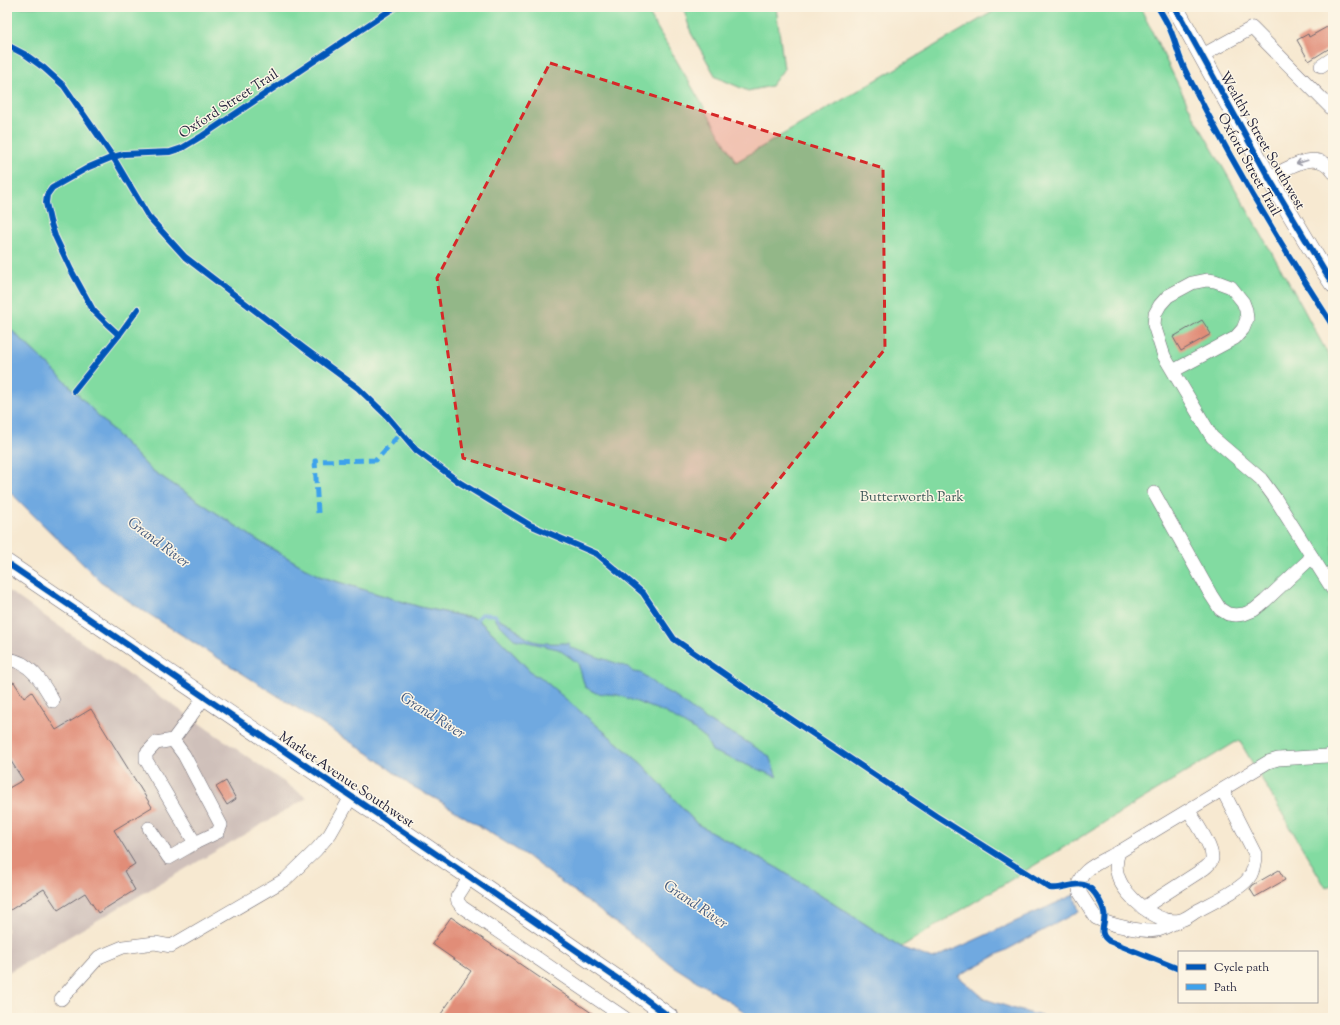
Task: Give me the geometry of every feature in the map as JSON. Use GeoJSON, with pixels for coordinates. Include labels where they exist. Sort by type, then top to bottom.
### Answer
{"type":"FeatureCollection","features":[{"type":"Feature","properties":{"kind":"main road","name":"Wealthy Street Southwest"},"geometry":{"type":"LineString","coordinates":[[1175,7],[1270,178],[1333,284]]}},
{"type":"Feature","properties":{"kind":"main road","name":"Market Avenue Southwest"},"geometry":{"type":"LineString","coordinates":[[7,563],[470,877],[628,986],[671,1018]]}},
{"type":"Feature","properties":{"kind":"street"},"geometry":{"type":"LineString","coordinates":[[1201,56],[1252,28],[1331,105]]}},
{"type":"Feature","properties":{"kind":"street"},"geometry":{"type":"LineString","coordinates":[[1321,66],[1333,58]]}},
{"type":"Feature","properties":{"kind":"street"},"geometry":{"type":"LineString","coordinates":[[1270,178],[1302,161],[1317,160],[1330,167],[1333,172]]}},
{"type":"Feature","properties":{"kind":"street"},"geometry":{"type":"LineString","coordinates":[[1173,371],[1235,338],[1243,329],[1247,319],[1246,310],[1243,302],[1231,287],[1215,280],[1207,280],[1192,283],[1168,296],[1160,305],[1155,314],[1154,325],[1164,356],[1212,437],[1261,479],[1275,498],[1333,590]]}},
{"type":"Feature","properties":{"kind":"street"},"geometry":{"type":"LineString","coordinates":[[1154,493],[1220,610],[1228,614],[1244,614],[1260,605],[1312,557]]}},
{"type":"Feature","properties":{"kind":"street"},"geometry":{"type":"LineString","coordinates":[[7,659],[20,662],[29,668],[42,681],[53,701]]}},
{"type":"Feature","properties":{"kind":"street"},"geometry":{"type":"LineString","coordinates":[[195,843],[146,760],[146,754],[156,743],[173,740],[204,698]]}},
{"type":"Feature","properties":{"kind":"street"},"geometry":{"type":"LineString","coordinates":[[149,828],[169,858],[218,832],[222,824],[184,755],[173,740]]}},
{"type":"Feature","properties":{"kind":"street"},"geometry":{"type":"LineString","coordinates":[[1223,790],[1254,854],[1255,863],[1250,878],[1241,886],[1181,920],[1158,930],[1126,928],[1096,918],[1078,889],[1079,880],[1088,870],[1189,811],[1263,765],[1278,759],[1327,756],[1333,754]]}},
{"type":"Feature","properties":{"kind":"street"},"geometry":{"type":"LineString","coordinates":[[61,999],[100,957],[123,947],[155,943],[171,946],[286,879],[330,834],[351,797]]}},
{"type":"Feature","properties":{"kind":"street"},"geometry":{"type":"LineString","coordinates":[[1144,908],[1205,868],[1211,862],[1212,858],[1210,847],[1189,811]]}},
{"type":"Feature","properties":{"kind":"street"},"geometry":{"type":"LineString","coordinates":[[1118,852],[1116,868],[1120,882],[1136,902],[1156,916],[1168,920],[1181,920]]}},
{"type":"Feature","properties":{"kind":"street"},"geometry":{"type":"LineString","coordinates":[[470,877],[457,897],[458,902],[462,907],[625,1018]]}},
{"type":"Feature","properties":{"kind":"highlighted area"},"geometry":{"type":"Polygon","coordinates":[[[550,63],[883,168],[885,349],[729,541],[463,458],[437,278],[550,63]]]}},
{"type":"Feature","properties":{"kind":"shaded area"},"geometry":{"type":"Polygon","coordinates":[[[7,590],[307,798],[7,973],[7,590]]]}},
{"type":"Feature","properties":{"kind":"green space","name":"Butterworth Park"},"geometry":{"type":"Polygon","coordinates":[[[7,7],[645,7],[736,162],[1001,7],[1140,7],[1193,115],[1297,297],[1333,364],[1333,884],[1326,888],[1239,740],[901,947],[779,869],[697,824],[643,765],[540,677],[534,675],[477,619],[420,607],[319,576],[257,540],[150,469],[57,373],[7,326],[7,7]]]}},
{"type":"Feature","properties":{"kind":"green space"},"geometry":{"type":"Polygon","coordinates":[[[683,7],[776,7],[784,69],[771,86],[748,91],[716,77],[691,33],[683,7]]]}},
{"type":"Feature","properties":{"kind":"water","name":"Grand River"},"geometry":{"type":"Polygon","coordinates":[[[7,326],[57,373],[150,469],[257,540],[319,576],[420,607],[477,619],[534,675],[539,676],[643,765],[697,824],[779,869],[901,947],[933,959],[1074,895],[1079,911],[958,976],[985,999],[1018,1010],[1050,1018],[750,1018],[742,1010],[673,966],[527,856],[438,800],[410,785],[374,757],[133,604],[100,581],[7,489],[7,326]]]}},
{"type":"Feature","properties":{"kind":"water"},"geometry":{"type":"Polygon","coordinates":[[[494,619],[508,623],[527,638],[537,642],[568,643],[571,648],[628,667],[633,672],[641,673],[706,720],[739,737],[769,756],[777,777],[712,751],[706,739],[693,729],[664,712],[618,695],[596,693],[585,687],[578,663],[558,649],[514,639],[494,619]]]}},
{"type":"Feature","properties":{"kind":"building"},"geometry":{"type":"Polygon","coordinates":[[[1327,27],[1333,36],[1333,46],[1309,61],[1297,40],[1308,34],[1309,37],[1327,27]]]}},
{"type":"Feature","properties":{"kind":"building"},"geometry":{"type":"Polygon","coordinates":[[[1202,320],[1211,334],[1181,351],[1173,337],[1202,320]]]}},
{"type":"Feature","properties":{"kind":"building"},"geometry":{"type":"Polygon","coordinates":[[[14,682],[24,698],[32,692],[56,730],[91,709],[152,807],[114,830],[135,864],[124,871],[135,890],[98,913],[85,893],[58,910],[44,889],[7,912],[7,789],[23,780],[7,755],[7,686],[14,682]]]}},
{"type":"Feature","properties":{"kind":"building"},"geometry":{"type":"Polygon","coordinates":[[[226,781],[236,799],[227,805],[216,787],[226,781]]]}},
{"type":"Feature","properties":{"kind":"building"},"geometry":{"type":"Polygon","coordinates":[[[1279,870],[1285,880],[1255,897],[1250,889],[1253,885],[1279,870]]]}},
{"type":"Feature","properties":{"kind":"building"},"geometry":{"type":"Polygon","coordinates":[[[451,917],[599,1018],[447,1018],[441,1014],[471,971],[432,944],[451,917]]]}},
{"type":"Feature","properties":{"kind":"waterway"},"geometry":{"type":"LineString","coordinates":[[477,619],[482,614],[495,615],[497,619]]}},
{"type":"Feature","properties":{"kind":"marked path"},"geometry":{"type":"LineString","coordinates":[[318,513],[315,461],[376,460],[401,433]]}},
{"type":"Feature","properties":{"kind":"cycle path","name":"Oxford Street Trail"},"geometry":{"type":"LineString","coordinates":[[119,335],[93,310],[71,270],[55,236],[46,203],[47,195],[52,188],[89,167],[113,157],[124,154],[170,152],[182,148],[395,7]]}},
{"type":"Feature","properties":{"kind":"cycle path","name":"Oxford Street Trail"},"geometry":{"type":"LineString","coordinates":[[1158,7],[1171,31],[1180,59],[1221,139],[1275,233],[1333,326]]}},
{"type":"Feature","properties":{"kind":"cycle path","name":"Oxford Street Trail"},"geometry":{"type":"LineString","coordinates":[[1175,7],[1269,178],[1333,284]]}},
{"type":"Feature","properties":{"kind":"cycle path"},"geometry":{"type":"LineString","coordinates":[[7,45],[26,55],[44,68],[64,86],[113,157],[148,216],[185,257],[358,388],[387,416],[416,450],[459,482],[530,525],[597,554],[643,593],[674,639],[936,816],[1050,888],[1060,888],[1077,884],[1088,886],[1096,895],[1105,916],[1102,931],[1105,938],[1109,941],[1178,969]]}},
{"type":"Feature","properties":{"kind":"cycle path"},"geometry":{"type":"LineString","coordinates":[[74,391],[138,309]]}},
{"type":"Feature","properties":{"kind":"cycle path"},"geometry":{"type":"LineString","coordinates":[[7,563],[470,877],[628,986],[671,1018]]}}]}
